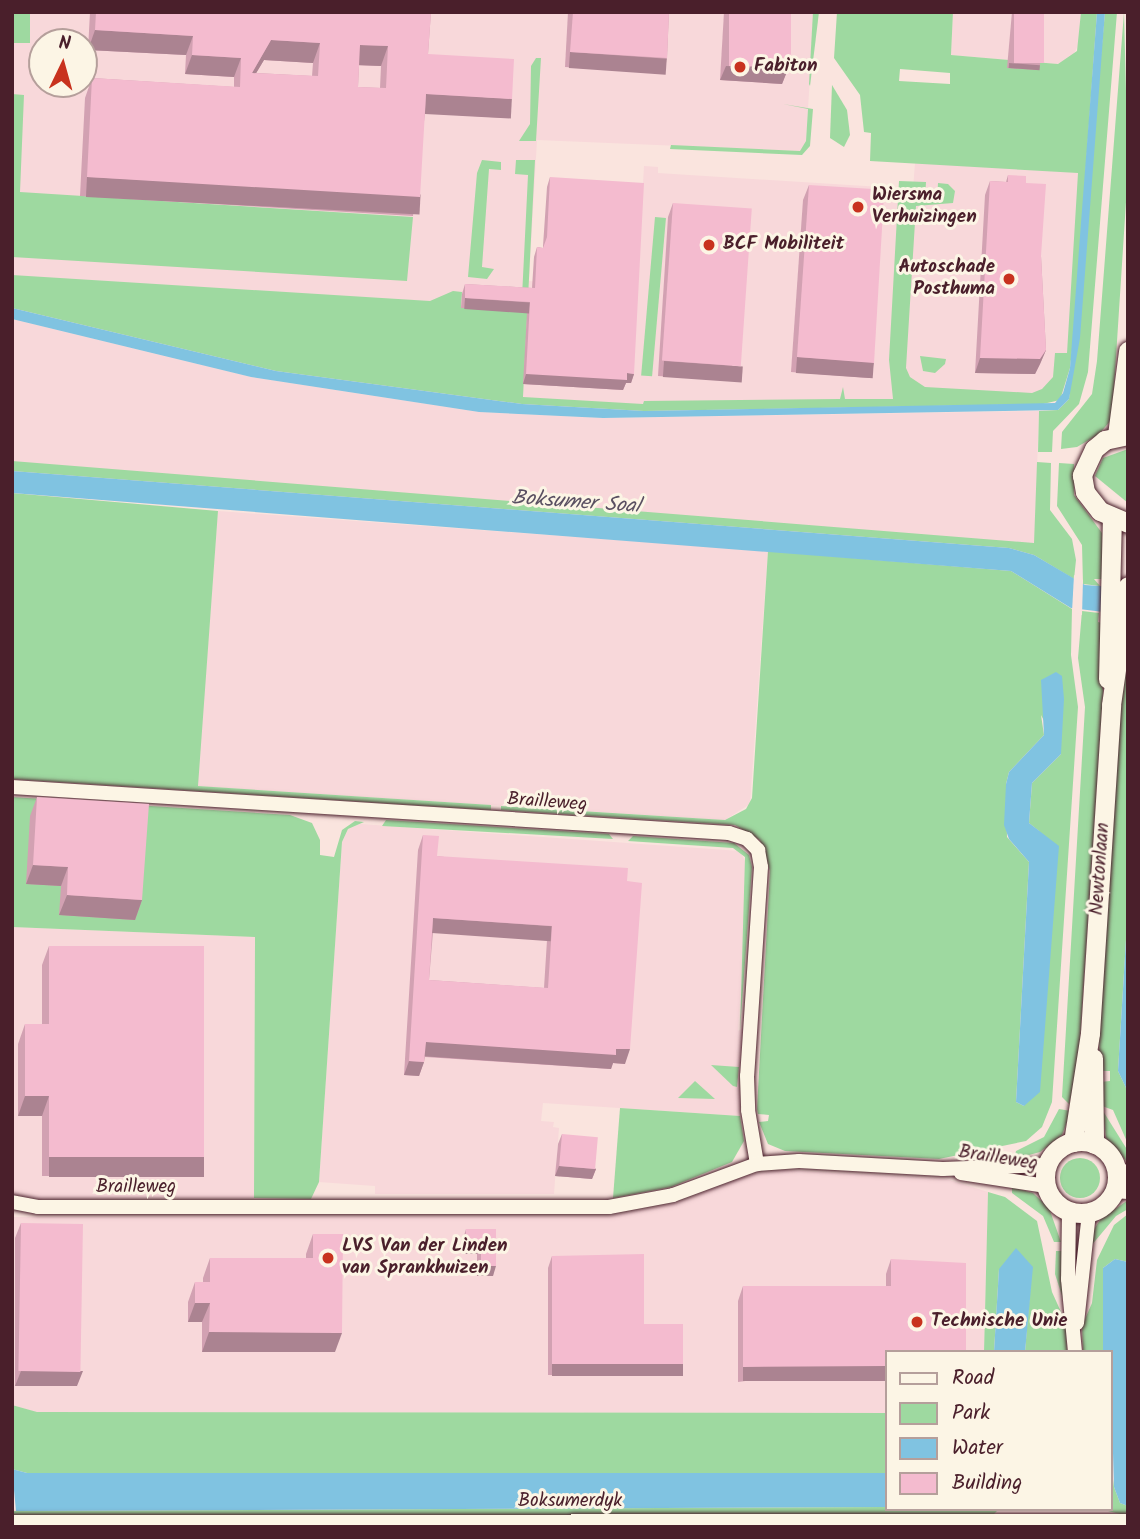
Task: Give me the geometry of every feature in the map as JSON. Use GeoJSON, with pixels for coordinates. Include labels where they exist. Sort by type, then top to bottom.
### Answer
{"type":"FeatureCollection","features":[{"type":"Feature","properties":{"kind":"street"},"geometry":{"type":"LineString","coordinates":[[1120,521],[1085,492],[1082,475],[1088,455],[1123,435],[1128,351]]}},
{"type":"Feature","properties":{"kind":"street","name":"Newtonlaan"},"geometry":{"type":"LineString","coordinates":[[1073,1142],[1090,1032],[1120,583],[1120,521]]}},
{"type":"Feature","properties":{"kind":"street","name":"Brailleweg"},"geometry":{"type":"LineString","coordinates":[[12,787],[729,833],[747,839],[758,850],[761,867],[747,1076],[748,1110],[757,1164]]}},
{"type":"Feature","properties":{"kind":"street","name":"Newtonlaan"},"geometry":{"type":"LineString","coordinates":[[1090,1032],[1094,1144]]}},
{"type":"Feature","properties":{"kind":"street"},"geometry":{"type":"LineString","coordinates":[[1073,1142],[1094,1144],[1104,1150],[1122,1171],[1121,1192],[1101,1207],[1089,1212],[1069,1211],[1052,1198],[1046,1186],[1047,1165],[1053,1155],[1073,1142]]}},
{"type":"Feature","properties":{"kind":"street","name":"Brailleweg"},"geometry":{"type":"LineString","coordinates":[[12,1202],[38,1207],[608,1207],[673,1195],[757,1164],[799,1161],[943,1169],[1047,1165]]}},
{"type":"Feature","properties":{"kind":"street","name":"Brailleweg"},"geometry":{"type":"LineString","coordinates":[[943,1169],[1046,1186]]}},
{"type":"Feature","properties":{"kind":"street"},"geometry":{"type":"LineString","coordinates":[[1069,1211],[1068,1279],[1074,1345]]}},
{"type":"Feature","properties":{"kind":"street"},"geometry":{"type":"LineString","coordinates":[[1074,1345],[1089,1212]]}},
{"type":"Feature","properties":{"kind":"street","name":"Boksumerdyk"},"geometry":{"type":"LineString","coordinates":[[12,1522],[1088,1515],[1128,1521]]}},
{"type":"Feature","properties":{"kind":"shaded area"},"geometry":{"type":"Polygon","coordinates":[[[12,12],[814,12],[806,141],[801,151],[537,140],[529,281],[637,287],[644,166],[658,167],[658,173],[913,189],[915,163],[1086,173],[1063,393],[644,411],[522,404],[12,308],[12,12]]]}},
{"type":"Feature","properties":{"kind":"shaded area"},"geometry":{"type":"Polygon","coordinates":[[[953,12],[1081,12],[1079,44],[1071,59],[1058,64],[951,55],[953,12]]]}},
{"type":"Feature","properties":{"kind":"shaded area"},"geometry":{"type":"Polygon","coordinates":[[[12,319],[251,377],[479,412],[603,418],[1039,411],[1034,555],[1009,548],[12,471],[12,319]]]}},
{"type":"Feature","properties":{"kind":"shaded area"},"geometry":{"type":"Polygon","coordinates":[[[218,511],[768,551],[750,804],[725,820],[197,786],[218,511]]]}},
{"type":"Feature","properties":{"kind":"shaded area"},"geometry":{"type":"Polygon","coordinates":[[[360,824],[740,851],[748,867],[738,1031],[743,1028],[740,1116],[543,1103],[541,1121],[554,1122],[553,1127],[559,1128],[554,1194],[375,1194],[375,1186],[319,1182],[342,842],[348,829],[360,824]]]}},
{"type":"Feature","properties":{"kind":"shaded area"},"geometry":{"type":"Polygon","coordinates":[[[12,927],[255,937],[254,1198],[38,1199],[12,1195],[12,927]]]}},
{"type":"Feature","properties":{"kind":"shaded area"},"geometry":{"type":"Polygon","coordinates":[[[783,1170],[946,1179],[988,1192],[984,1350],[884,1350],[884,1413],[36,1412],[12,1405],[12,1217],[610,1216],[676,1203],[748,1175],[783,1170]]]}},
{"type":"Feature","properties":{"kind":"green space"},"geometry":{"type":"Polygon","coordinates":[[[12,12],[30,12],[28,43],[12,43],[12,12]]]}},
{"type":"Feature","properties":{"kind":"green space"},"geometry":{"type":"Polygon","coordinates":[[[813,12],[819,12],[810,86],[809,84],[813,12]]]}},
{"type":"Feature","properties":{"kind":"green space"},"geometry":{"type":"Polygon","coordinates":[[[837,12],[953,12],[951,55],[1058,64],[1077,51],[1081,12],[1097,12],[1074,333],[1070,368],[1060,400],[1043,404],[644,411],[522,404],[276,371],[12,308],[12,275],[430,301],[453,291],[462,292],[461,308],[522,297],[528,175],[515,174],[516,160],[535,160],[523,397],[643,404],[644,401],[840,399],[843,387],[845,399],[893,399],[889,360],[899,181],[926,182],[925,201],[937,202],[938,183],[948,184],[955,191],[953,203],[916,206],[906,368],[910,377],[925,387],[1032,393],[1042,389],[1053,377],[1055,353],[1067,353],[1078,173],[870,161],[871,133],[864,132],[860,95],[834,58],[837,12]],[[900,69],[899,81],[950,84],[950,73],[900,69]]]}},
{"type":"Feature","properties":{"kind":"green space"},"geometry":{"type":"Polygon","coordinates":[[[1105,12],[1117,12],[1088,372],[1079,404],[1053,431],[1052,452],[1038,452],[1039,411],[1058,410],[1069,399],[1105,12]]]}},
{"type":"Feature","properties":{"kind":"green space"},"geometry":{"type":"Polygon","coordinates":[[[1124,12],[1128,171],[1112,419],[1099,434],[1077,447],[1061,449],[1062,432],[1092,394],[1097,361],[1124,12]]]}},
{"type":"Feature","properties":{"kind":"green space"},"geometry":{"type":"Polygon","coordinates":[[[536,58],[541,58],[536,141],[519,141],[530,124],[531,66],[536,58]]]}},
{"type":"Feature","properties":{"kind":"green space"},"geometry":{"type":"Polygon","coordinates":[[[832,85],[847,110],[850,135],[844,147],[830,138],[832,85]]]}},
{"type":"Feature","properties":{"kind":"green space"},"geometry":{"type":"Polygon","coordinates":[[[12,94],[24,95],[20,192],[413,217],[407,281],[12,257],[12,94]]]}},
{"type":"Feature","properties":{"kind":"green space"},"geometry":{"type":"Polygon","coordinates":[[[783,104],[813,109],[810,146],[802,155],[670,149],[671,145],[800,151],[806,141],[808,109],[783,104]]]}},
{"type":"Feature","properties":{"kind":"green space"},"geometry":{"type":"Polygon","coordinates":[[[482,160],[501,162],[501,170],[489,169],[482,267],[494,269],[487,279],[468,277],[477,173],[482,160]]]}},
{"type":"Feature","properties":{"kind":"green space"},"geometry":{"type":"Polygon","coordinates":[[[655,217],[666,218],[652,376],[641,375],[655,217]]]}},
{"type":"Feature","properties":{"kind":"green space"},"geometry":{"type":"Polygon","coordinates":[[[920,356],[946,359],[945,364],[935,373],[923,371],[920,356]]]}},
{"type":"Feature","properties":{"kind":"green space"},"geometry":{"type":"Polygon","coordinates":[[[1128,449],[1128,503],[1095,476],[1103,458],[1128,449]]]}},
{"type":"Feature","properties":{"kind":"green space"},"geometry":{"type":"Polygon","coordinates":[[[12,461],[1034,543],[1037,462],[1051,463],[1050,510],[1072,539],[1076,560],[1074,579],[1034,555],[1009,548],[12,471],[12,461]]]}},
{"type":"Feature","properties":{"kind":"green space"},"geometry":{"type":"Polygon","coordinates":[[[1059,463],[1074,464],[1074,495],[1102,533],[1104,579],[1094,579],[1100,586],[1083,584],[1082,545],[1057,506],[1059,463]]]}},
{"type":"Feature","properties":{"kind":"green space"},"geometry":{"type":"Polygon","coordinates":[[[12,493],[218,511],[198,786],[491,805],[491,810],[12,779],[12,493]]]}},
{"type":"Feature","properties":{"kind":"green space"},"geometry":{"type":"Polygon","coordinates":[[[768,551],[1011,571],[1072,609],[1071,655],[1078,707],[1052,1102],[1042,1127],[1026,1141],[939,1159],[785,1151],[768,1144],[759,1122],[768,1121],[769,1115],[758,1114],[757,1109],[770,871],[760,840],[735,825],[501,810],[501,806],[725,820],[746,809],[752,798],[768,551]],[[1041,715],[1044,735],[1009,772],[1006,784],[1007,837],[1029,862],[1016,1102],[1024,1106],[1039,831],[1029,823],[1032,783],[1061,754],[1041,715]]]}},
{"type":"Feature","properties":{"kind":"green space"},"geometry":{"type":"Polygon","coordinates":[[[1082,611],[1099,613],[1098,622],[1102,623],[1103,693],[1078,1069],[1069,1104],[1062,1097],[1085,707],[1078,658],[1082,611]]]}},
{"type":"Feature","properties":{"kind":"green space"},"geometry":{"type":"Polygon","coordinates":[[[1128,658],[1128,907],[1118,1071],[1128,1092],[1128,1144],[1113,1110],[1102,1106],[1100,1082],[1110,1081],[1110,1071],[1100,1071],[1099,1035],[1120,702],[1128,658]]]}},
{"type":"Feature","properties":{"kind":"green space"},"geometry":{"type":"Polygon","coordinates":[[[12,797],[290,815],[312,823],[320,840],[320,855],[334,857],[342,830],[355,821],[364,822],[348,829],[342,842],[319,1182],[311,1199],[254,1198],[255,937],[12,927],[12,797]]]}},
{"type":"Feature","properties":{"kind":"green space"},"geometry":{"type":"Polygon","coordinates":[[[386,820],[609,834],[613,839],[382,826],[386,820]]]}},
{"type":"Feature","properties":{"kind":"green space"},"geometry":{"type":"Polygon","coordinates":[[[633,836],[734,843],[749,855],[752,867],[740,1031],[745,857],[733,848],[628,841],[633,836]]]}},
{"type":"Feature","properties":{"kind":"green space"},"geometry":{"type":"Polygon","coordinates":[[[711,1065],[739,1067],[737,1087],[733,1086],[711,1065]]]}},
{"type":"Feature","properties":{"kind":"green space"},"geometry":{"type":"Polygon","coordinates":[[[695,1081],[715,1099],[678,1098],[695,1081]]]}},
{"type":"Feature","properties":{"kind":"green space"},"geometry":{"type":"Polygon","coordinates":[[[620,1108],[740,1116],[744,1141],[732,1162],[671,1187],[613,1198],[620,1108]]]}},
{"type":"Feature","properties":{"kind":"green space"},"geometry":{"type":"Polygon","coordinates":[[[1059,1109],[1071,1111],[1062,1135],[1040,1152],[1014,1159],[1016,1151],[1044,1137],[1059,1109]]]}},
{"type":"Feature","properties":{"kind":"green space"},"geometry":{"type":"Polygon","coordinates":[[[1103,1111],[1128,1151],[1128,1163],[1106,1138],[1103,1111]]]}},
{"type":"Feature","properties":{"kind":"green space"},"geometry":{"type":"Polygon","coordinates":[[[1001,1151],[1004,1160],[970,1160],[972,1157],[1001,1151]]]}},
{"type":"Feature","properties":{"kind":"green space"},"geometry":{"type":"Polygon","coordinates":[[[1080,1158],[1088,1159],[1094,1164],[1099,1170],[1099,1186],[1094,1192],[1088,1197],[1080,1198],[1072,1197],[1066,1192],[1061,1186],[1060,1178],[1061,1170],[1066,1164],[1072,1159],[1080,1158]]]}},
{"type":"Feature","properties":{"kind":"green space"},"geometry":{"type":"Polygon","coordinates":[[[1012,1187],[1033,1193],[1049,1208],[1061,1242],[1054,1242],[1043,1216],[1012,1193],[1012,1187]]]}},
{"type":"Feature","properties":{"kind":"green space"},"geometry":{"type":"Polygon","coordinates":[[[988,1192],[1005,1197],[1037,1221],[1052,1292],[1066,1323],[1067,1350],[1025,1350],[1032,1267],[999,1269],[994,1350],[984,1350],[988,1192]]]}},
{"type":"Feature","properties":{"kind":"green space"},"geometry":{"type":"Polygon","coordinates":[[[1128,1200],[1128,1209],[1116,1216],[1091,1246],[1091,1234],[1100,1220],[1128,1200]]]}},
{"type":"Feature","properties":{"kind":"green space"},"geometry":{"type":"Polygon","coordinates":[[[1128,1214],[1128,1262],[1115,1259],[1103,1268],[1103,1350],[1083,1350],[1082,1326],[1092,1303],[1097,1260],[1114,1225],[1128,1214]]]}},
{"type":"Feature","properties":{"kind":"green space"},"geometry":{"type":"Polygon","coordinates":[[[1056,1251],[1062,1251],[1063,1299],[1055,1274],[1056,1251]]]}},
{"type":"Feature","properties":{"kind":"green space"},"geometry":{"type":"Polygon","coordinates":[[[12,1405],[37,1412],[884,1413],[884,1473],[27,1473],[12,1469],[12,1405]]]}},
{"type":"Feature","properties":{"kind":"green space"},"geometry":{"type":"Polygon","coordinates":[[[1112,1471],[1114,1487],[1120,1503],[1128,1506],[1128,1516],[1108,1511],[1112,1511],[1112,1471]]]}},
{"type":"Feature","properties":{"kind":"green space"},"geometry":{"type":"Polygon","coordinates":[[[884,1507],[884,1511],[997,1511],[992,1516],[12,1515],[12,1511],[884,1507]]]}},
{"type":"Feature","properties":{"kind":"water"},"geometry":{"type":"Polygon","coordinates":[[[1097,12],[1105,12],[1080,338],[1069,399],[1058,410],[603,418],[479,412],[251,377],[12,319],[12,308],[276,371],[522,404],[644,411],[1055,403],[1063,393],[1070,368],[1097,12]]]}},
{"type":"Feature","properties":{"kind":"water"},"geometry":{"type":"Polygon","coordinates":[[[12,471],[1009,548],[1034,555],[1085,585],[1128,588],[1128,615],[1071,608],[1011,571],[12,493],[12,471]]]}},
{"type":"Feature","properties":{"kind":"water"},"geometry":{"type":"Polygon","coordinates":[[[1056,672],[1062,676],[1064,699],[1061,754],[1032,783],[1029,823],[1059,846],[1040,1092],[1024,1106],[1016,1102],[1029,862],[1009,839],[1004,825],[1006,784],[1009,772],[1044,735],[1041,680],[1056,672]]]}},
{"type":"Feature","properties":{"kind":"water"},"geometry":{"type":"Polygon","coordinates":[[[1128,907],[1128,1092],[1118,1071],[1128,907]]]}},
{"type":"Feature","properties":{"kind":"water"},"geometry":{"type":"Polygon","coordinates":[[[1016,1248],[1033,1267],[1025,1350],[994,1350],[999,1269],[1016,1248]]]}},
{"type":"Feature","properties":{"kind":"water"},"geometry":{"type":"Polygon","coordinates":[[[1115,1259],[1128,1262],[1128,1506],[1120,1503],[1114,1487],[1112,1350],[1103,1350],[1103,1268],[1115,1259]]]}},
{"type":"Feature","properties":{"kind":"water"},"geometry":{"type":"Polygon","coordinates":[[[12,1469],[27,1473],[884,1473],[884,1507],[16,1511],[12,1469]]]}},
{"type":"Feature","properties":{"kind":"pier"},"geometry":{"type":"Polygon","coordinates":[[[1074,575],[1083,580],[1082,615],[1072,612],[1074,575]]]}},
{"type":"Feature","properties":{"kind":"building"},"geometry":{"type":"Polygon","coordinates":[[[96,12],[431,12],[428,54],[514,59],[512,99],[426,94],[420,197],[87,177],[91,98],[98,98],[98,78],[240,87],[241,58],[192,55],[193,36],[98,30],[95,28],[96,12]],[[271,40],[252,73],[318,76],[320,43],[271,40]],[[360,45],[358,87],[386,88],[388,46],[360,45]]]}},
{"type":"Feature","properties":{"kind":"building"},"geometry":{"type":"Polygon","coordinates":[[[573,12],[669,12],[667,58],[570,52],[573,12]]]}},
{"type":"Feature","properties":{"kind":"building"},"geometry":{"type":"Polygon","coordinates":[[[729,12],[791,12],[791,66],[729,66],[729,12]]]}},
{"type":"Feature","properties":{"kind":"building"},"geometry":{"type":"Polygon","coordinates":[[[1014,12],[1044,12],[1044,63],[1014,63],[1014,12]]]}},
{"type":"Feature","properties":{"kind":"building"},"geometry":{"type":"Polygon","coordinates":[[[1008,175],[1026,176],[1026,183],[1046,184],[1041,256],[1046,350],[1040,359],[980,358],[990,181],[1008,182],[1008,175]]]}},
{"type":"Feature","properties":{"kind":"building"},"geometry":{"type":"Polygon","coordinates":[[[550,177],[644,183],[634,374],[627,373],[627,380],[526,374],[530,302],[465,298],[465,284],[535,288],[537,247],[543,248],[547,237],[550,177]]]}},
{"type":"Feature","properties":{"kind":"building"},"geometry":{"type":"Polygon","coordinates":[[[809,185],[873,189],[884,195],[874,363],[797,357],[809,185]]]}},
{"type":"Feature","properties":{"kind":"building"},"geometry":{"type":"Polygon","coordinates":[[[673,203],[752,209],[741,366],[662,361],[673,203]]]}},
{"type":"Feature","properties":{"kind":"building"},"geometry":{"type":"Polygon","coordinates":[[[37,797],[149,804],[142,900],[67,895],[68,867],[33,865],[37,797]]]}},
{"type":"Feature","properties":{"kind":"building"},"geometry":{"type":"Polygon","coordinates":[[[423,835],[439,836],[437,856],[628,868],[627,881],[642,883],[630,1049],[616,1049],[616,1055],[426,1042],[424,1062],[409,1061],[423,835]],[[433,918],[429,980],[548,988],[552,926],[433,918]]]}},
{"type":"Feature","properties":{"kind":"building"},"geometry":{"type":"Polygon","coordinates":[[[49,946],[204,946],[204,1157],[49,1157],[49,1096],[25,1096],[25,1024],[49,1024],[49,946]]]}},
{"type":"Feature","properties":{"kind":"building"},"geometry":{"type":"Polygon","coordinates":[[[562,1134],[598,1137],[595,1169],[559,1166],[562,1134]]]}},
{"type":"Feature","properties":{"kind":"building"},"geometry":{"type":"Polygon","coordinates":[[[21,1223],[83,1224],[80,1372],[18,1371],[21,1223]]]}},
{"type":"Feature","properties":{"kind":"building"},"geometry":{"type":"Polygon","coordinates":[[[466,1229],[496,1229],[496,1266],[481,1266],[481,1244],[466,1244],[466,1229]]]}},
{"type":"Feature","properties":{"kind":"building"},"geometry":{"type":"Polygon","coordinates":[[[313,1234],[343,1234],[342,1333],[209,1332],[210,1303],[195,1303],[195,1282],[210,1282],[210,1258],[313,1258],[313,1234]]]}},
{"type":"Feature","properties":{"kind":"building"},"geometry":{"type":"Polygon","coordinates":[[[644,1254],[644,1324],[683,1324],[683,1364],[552,1364],[552,1256],[644,1254]]]}},
{"type":"Feature","properties":{"kind":"building"},"geometry":{"type":"Polygon","coordinates":[[[891,1259],[966,1263],[966,1350],[884,1350],[884,1366],[743,1367],[743,1286],[891,1286],[891,1259]]]}},
{"type":"Feature","properties":{"kind":"place","name":"Fabiton"},"geometry":{"type":"Point","coordinates":[740,67]}},
{"type":"Feature","properties":{"kind":"place","name":"Wiersma Verhuizingen"},"geometry":{"type":"Point","coordinates":[858,207]}},
{"type":"Feature","properties":{"kind":"place","name":"BCF Mobiliteit"},"geometry":{"type":"Point","coordinates":[709,245]}},
{"type":"Feature","properties":{"kind":"place","name":"Autoschade Posthuma"},"geometry":{"type":"Point","coordinates":[1009,279]}},
{"type":"Feature","properties":{"kind":"place","name":"LVS Van der Linden van Sprankhuizen"},"geometry":{"type":"Point","coordinates":[328,1258]}},
{"type":"Feature","properties":{"kind":"place","name":"Technische Unie"},"geometry":{"type":"Point","coordinates":[917,1322]}},
{"type":"Feature","properties":{"kind":"water label","name":"Boksumer Soal"},"geometry":{"type":"Point","coordinates":[576,503]}}]}
